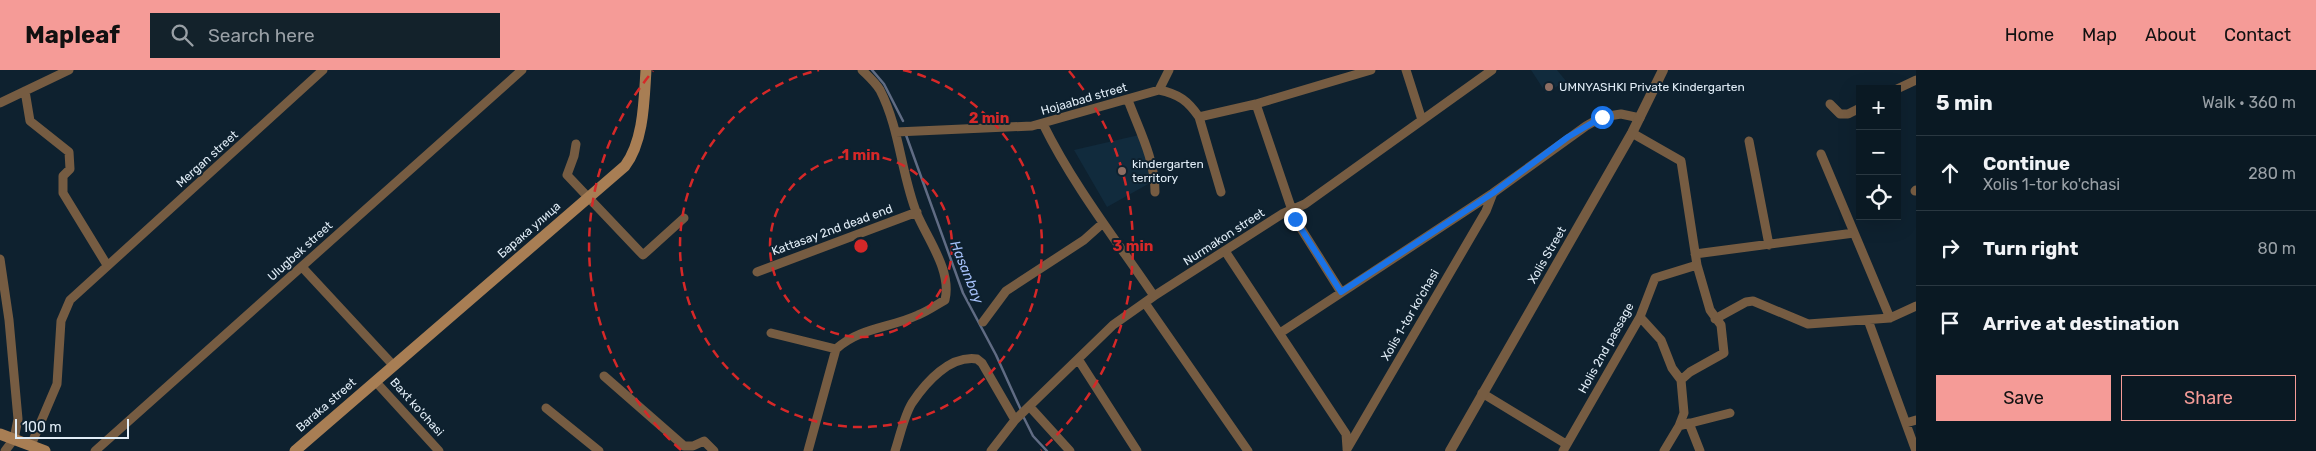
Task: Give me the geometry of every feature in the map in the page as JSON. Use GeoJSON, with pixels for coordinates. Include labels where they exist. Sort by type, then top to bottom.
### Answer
{"type":"FeatureCollection","features":[{"type":"Feature","properties":{"kind":"main road","name":"Барака улица"},"geometry":{"type":"LineString","coordinates":[[376,380],[616,174],[633,156],[639,131],[646,70]]}},
{"type":"Feature","properties":{"kind":"main road","name":"Baraka street"},"geometry":{"type":"LineString","coordinates":[[295,451],[376,380]]}},
{"type":"Feature","properties":{"kind":"main road"},"geometry":{"type":"LineString","coordinates":[[0,434],[45,451]]}},
{"type":"Feature","properties":{"kind":"street"},"geometry":{"type":"LineString","coordinates":[[0,103],[69,70]]}},
{"type":"Feature","properties":{"kind":"street","name":"Mergan street"},"geometry":{"type":"LineString","coordinates":[[31,445],[57,384],[61,321],[70,300],[323,70]]}},
{"type":"Feature","properties":{"kind":"street","name":"Ulugbek street"},"geometry":{"type":"LineString","coordinates":[[95,451],[522,70]]}},
{"type":"Feature","properties":{"kind":"street"},"geometry":{"type":"LineString","coordinates":[[808,451],[836,349],[848,339],[867,330],[918,316],[945,300],[948,290],[945,276],[916,212],[896,132],[880,91],[862,70]]}},
{"type":"Feature","properties":{"kind":"street"},"geometry":{"type":"LineString","coordinates":[[1169,70],[1159,90],[1172,92],[1184,98],[1199,117],[1221,192]]}},
{"type":"Feature","properties":{"kind":"street"},"geometry":{"type":"LineString","coordinates":[[1199,117],[1256,104],[1371,70]]}},
{"type":"Feature","properties":{"kind":"street"},"geometry":{"type":"LineString","coordinates":[[1406,70],[1422,120]]}},
{"type":"Feature","properties":{"kind":"street","name":"Nurmakon street"},"geometry":{"type":"LineString","coordinates":[[991,451],[1015,420],[1113,325],[1154,296],[1282,214],[1305,204],[1492,70]]}},
{"type":"Feature","properties":{"kind":"street","name":"Xolis Street"},"geometry":{"type":"LineString","coordinates":[[1450,451],[1640,118],[1663,70]]}},
{"type":"Feature","properties":{"kind":"street"},"geometry":{"type":"LineString","coordinates":[[1901,87],[1916,80]]}},
{"type":"Feature","properties":{"kind":"street","name":"Hojaabad street"},"geometry":{"type":"LineString","coordinates":[[896,132],[1043,124],[1159,90]]}},
{"type":"Feature","properties":{"kind":"street"},"geometry":{"type":"LineString","coordinates":[[25,91],[30,121],[69,152],[70,169],[63,176],[63,194],[107,266]]}},
{"type":"Feature","properties":{"kind":"street"},"geometry":{"type":"LineString","coordinates":[[1128,100],[1151,160],[1155,175],[1155,192]]}},
{"type":"Feature","properties":{"kind":"street"},"geometry":{"type":"LineString","coordinates":[[1256,104],[1292,211],[1341,292]]}},
{"type":"Feature","properties":{"kind":"street"},"geometry":{"type":"LineString","coordinates":[[1830,104],[1840,114],[1848,114],[1856,110]]}},
{"type":"Feature","properties":{"kind":"street","name":"Xolis 1-tor ko'chasi"},"geometry":{"type":"LineString","coordinates":[[1280,333],[1493,193],[1568,137],[1602,117],[1621,114],[1640,118]]}},
{"type":"Feature","properties":{"kind":"street"},"geometry":{"type":"LineString","coordinates":[[1043,124],[1052,143],[1103,223],[1154,296]]}},
{"type":"Feature","properties":{"kind":"street"},"geometry":{"type":"LineString","coordinates":[[1632,132],[1681,162],[1697,265],[1715,319],[1721,325],[1724,353],[1690,372],[1681,380]]}},
{"type":"Feature","properties":{"kind":"street"},"geometry":{"type":"LineString","coordinates":[[1749,141],[1769,245]]}},
{"type":"Feature","properties":{"kind":"street"},"geometry":{"type":"LineString","coordinates":[[576,144],[567,175],[643,255],[684,218]]}},
{"type":"Feature","properties":{"kind":"street"},"geometry":{"type":"LineString","coordinates":[[1821,154],[1890,318]]}},
{"type":"Feature","properties":{"kind":"street","name":"Xolis 1-tor ko'chasi"},"geometry":{"type":"LineString","coordinates":[[1347,450],[1486,210],[1493,193]]}},
{"type":"Feature","properties":{"kind":"street","name":"Kattasay 2nd dead end"},"geometry":{"type":"LineString","coordinates":[[756,272],[916,212]]}},
{"type":"Feature","properties":{"kind":"street"},"geometry":{"type":"LineString","coordinates":[[983,322],[1006,291],[1084,240],[1103,223]]}},
{"type":"Feature","properties":{"kind":"street"},"geometry":{"type":"LineString","coordinates":[[1695,254],[1854,233]]}},
{"type":"Feature","properties":{"kind":"street"},"geometry":{"type":"LineString","coordinates":[[1225,251],[1346,434],[1347,450]]}},
{"type":"Feature","properties":{"kind":"street"},"geometry":{"type":"LineString","coordinates":[[0,259],[9,320],[18,419],[14,439],[5,451]]}},
{"type":"Feature","properties":{"kind":"street","name":"Holis 2nd passage"},"geometry":{"type":"LineString","coordinates":[[1565,448],[1640,317],[1655,278],[1697,265]]}},
{"type":"Feature","properties":{"kind":"street"},"geometry":{"type":"LineString","coordinates":[[302,267],[393,365]]}},
{"type":"Feature","properties":{"kind":"street"},"geometry":{"type":"LineString","coordinates":[[1715,319],[1746,302],[1753,301],[1808,324],[1890,318],[1916,306]]}},
{"type":"Feature","properties":{"kind":"street"},"geometry":{"type":"LineString","coordinates":[[1145,303],[1248,451]]}},
{"type":"Feature","properties":{"kind":"street"},"geometry":{"type":"LineString","coordinates":[[1640,317],[1661,340],[1672,368],[1681,380],[1684,413],[1679,426],[1664,451]]}},
{"type":"Feature","properties":{"kind":"street"},"geometry":{"type":"LineString","coordinates":[[1868,320],[1916,451]]}},
{"type":"Feature","properties":{"kind":"street"},"geometry":{"type":"LineString","coordinates":[[771,333],[836,349]]}},
{"type":"Feature","properties":{"kind":"street"},"geometry":{"type":"LineString","coordinates":[[895,451],[911,404],[933,377],[946,366],[965,358],[977,359],[982,363],[1015,420]]}},
{"type":"Feature","properties":{"kind":"street"},"geometry":{"type":"LineString","coordinates":[[1078,359],[1137,451]]}},
{"type":"Feature","properties":{"kind":"street"},"geometry":{"type":"LineString","coordinates":[[604,376],[684,446],[693,446],[704,441],[714,451]]}},
{"type":"Feature","properties":{"kind":"street","name":"Baxt ko'chasi"},"geometry":{"type":"LineString","coordinates":[[376,380],[439,451]]}},
{"type":"Feature","properties":{"kind":"street"},"geometry":{"type":"LineString","coordinates":[[1482,393],[1565,448]]}},
{"type":"Feature","properties":{"kind":"street"},"geometry":{"type":"LineString","coordinates":[[1030,407],[1070,451]]}},
{"type":"Feature","properties":{"kind":"street"},"geometry":{"type":"LineString","coordinates":[[546,408],[599,451]]}},
{"type":"Feature","properties":{"kind":"street"},"geometry":{"type":"LineString","coordinates":[[1679,426],[1730,413]]}},
{"type":"Feature","properties":{"kind":"street"},"geometry":{"type":"LineString","coordinates":[[1906,423],[1916,420]]}},
{"type":"Feature","properties":{"kind":"street"},"geometry":{"type":"LineString","coordinates":[[1689,423],[1700,451]]}},
{"type":"Feature","properties":{"kind":"shaded area","name":"UMNYASHKI Private Kindergarten"},"geometry":{"type":"Polygon","coordinates":[[[1531,70],[1557,70],[1566,81],[1546,93],[1531,70]]]}},
{"type":"Feature","properties":{"kind":"shaded area","name":"kindergarten territory"},"geometry":{"type":"Polygon","coordinates":[[[1139,135],[1150,163],[1158,163],[1159,178],[1107,207],[1074,150],[1139,135]]]}},
{"type":"Feature","properties":{"kind":"waterway"},"geometry":{"type":"LineString","coordinates":[[872,70],[884,84],[903,121]]}},
{"type":"Feature","properties":{"kind":"waterway","name":"Hasanbay"},"geometry":{"type":"LineString","coordinates":[[906,135],[963,293],[996,355],[1021,410]]}},
{"type":"Feature","properties":{"kind":"waterway"},"geometry":{"type":"LineString","coordinates":[[1023,416],[1033,436],[1047,451]]}},
{"type":"Feature","properties":{"kind":"place","name":"UMNYASHKI Private Kindergarten"},"geometry":{"type":"Point","coordinates":[1549,87]}},
{"type":"Feature","properties":{"kind":"place","name":"kindergarten territory"},"geometry":{"type":"Point","coordinates":[1122,171]}},
{"type":"Feature","properties":{"kind":"route"},"geometry":{"type":"LineString","coordinates":[[1295,219],[1341,292],[1493,193],[1568,137],[1602,117]]}}]}
